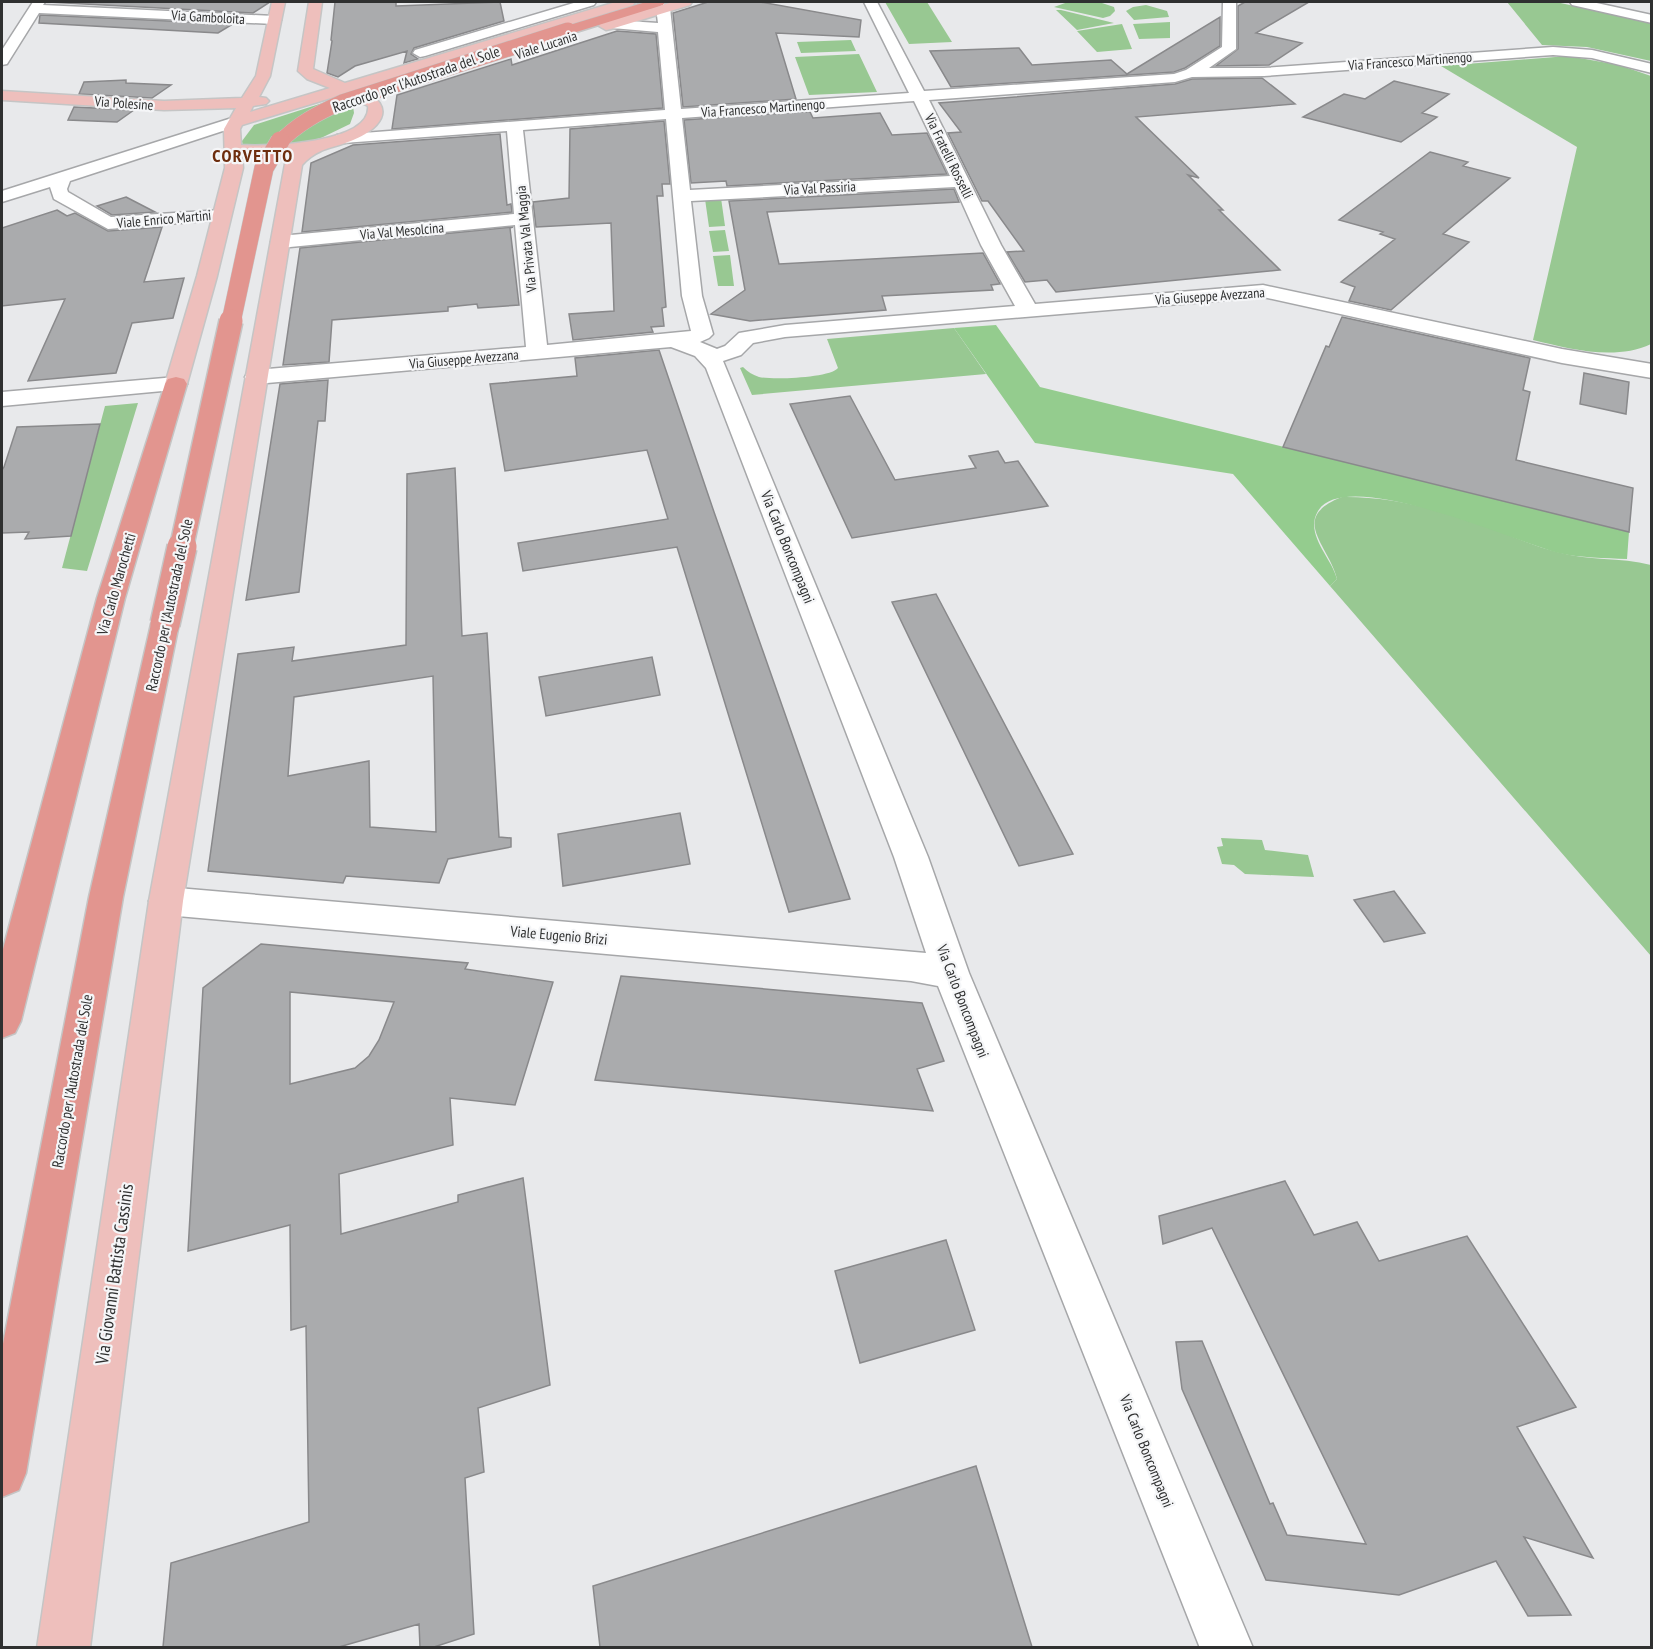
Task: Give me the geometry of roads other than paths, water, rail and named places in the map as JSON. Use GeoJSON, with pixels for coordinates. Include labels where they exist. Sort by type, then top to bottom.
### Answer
{"type":"FeatureCollection","features":[{"type":"Feature","properties":{"kind":"highway","name":"Raccordo per l'Autostrada del Sole"},"geometry":{"type":"LineString","coordinates":[[2,1473],[104,908],[264,168],[274,147],[288,133],[306,120],[353,97],[568,30],[661,5]]}},
{"type":"Feature","properties":{"kind":"highway","name":"Via Carlo Marochetti"},"geometry":{"type":"LineString","coordinates":[[2,1021],[111,598],[176,384]]}},
{"type":"Feature","properties":{"kind":"main road"},"geometry":{"type":"LineString","coordinates":[[278,2],[274,20],[284,76]]}},
{"type":"Feature","properties":{"kind":"main road"},"geometry":{"type":"LineString","coordinates":[[235,122],[247,103],[284,76],[315,2]]}},
{"type":"Feature","properties":{"kind":"main road","name":"Viale Lucania"},"geometry":{"type":"LineString","coordinates":[[343,89],[474,42],[628,2]]}},
{"type":"Feature","properties":{"kind":"main road","name":"Viale Lucania"},"geometry":{"type":"LineString","coordinates":[[375,105],[392,95],[612,24],[661,5],[685,2]]}},
{"type":"Feature","properties":{"kind":"main road"},"geometry":{"type":"LineString","coordinates":[[217,149],[280,150],[320,144],[343,138],[367,125],[376,114],[375,105],[367,98],[315,79],[284,76]]}},
{"type":"Feature","properties":{"kind":"main road"},"geometry":{"type":"LineString","coordinates":[[235,122],[343,89]]}},
{"type":"Feature","properties":{"kind":"main road","name":"Via Polesine"},"geometry":{"type":"LineString","coordinates":[[2,95],[170,106],[247,103],[318,90],[343,89]]}},
{"type":"Feature","properties":{"kind":"main road","name":"Via Carlo Marochetti"},"geometry":{"type":"LineString","coordinates":[[176,384],[207,276],[234,168],[217,149],[231,134],[235,122]]}},
{"type":"Feature","properties":{"kind":"main road"},"geometry":{"type":"LineString","coordinates":[[166,901],[294,164],[301,156],[320,144]]}},
{"type":"Feature","properties":{"kind":"main road","name":"Via Giovanni Battista Cassinis"},"geometry":{"type":"LineString","coordinates":[[63,1647],[166,901]]}},
{"type":"Feature","properties":{"kind":"street","name":"Viale Lucania"},"geometry":{"type":"LineString","coordinates":[[420,52],[474,42],[541,16],[585,3],[620,2]]}},
{"type":"Feature","properties":{"kind":"street","name":"Via Fratelli Rosselli"},"geometry":{"type":"LineString","coordinates":[[870,2],[991,245],[1028,310]]}},
{"type":"Feature","properties":{"kind":"street"},"geometry":{"type":"LineString","coordinates":[[1187,74],[1229,49],[1229,2]]}},
{"type":"Feature","properties":{"kind":"street"},"geometry":{"type":"LineString","coordinates":[[1577,2],[1652,19]]}},
{"type":"Feature","properties":{"kind":"street"},"geometry":{"type":"LineString","coordinates":[[1605,2],[1652,10]]}},
{"type":"Feature","properties":{"kind":"street","name":"Via Gamboloita"},"geometry":{"type":"LineString","coordinates":[[37,5],[274,20]]}},
{"type":"Feature","properties":{"kind":"street"},"geometry":{"type":"LineString","coordinates":[[2,61],[37,5]]}},
{"type":"Feature","properties":{"kind":"street","name":"Via Carlo Boncompagni"},"geometry":{"type":"LineString","coordinates":[[661,5],[666,28],[675,115],[692,296],[693,342],[716,366],[911,857],[951,972],[1227,1647]]}},
{"type":"Feature","properties":{"kind":"street"},"geometry":{"type":"LineString","coordinates":[[517,11],[531,16],[541,16]]}},
{"type":"Feature","properties":{"kind":"street"},"geometry":{"type":"LineString","coordinates":[[612,24],[666,28]]}},
{"type":"Feature","properties":{"kind":"street","name":"Via Francesco Martinengo"},"geometry":{"type":"LineString","coordinates":[[343,138],[918,97],[1187,74],[1264,72],[1553,51],[1592,54],[1629,61],[1652,69]]}},
{"type":"Feature","properties":{"kind":"street"},"geometry":{"type":"LineString","coordinates":[[2,197],[235,122]]}},
{"type":"Feature","properties":{"kind":"street","name":"Via Privata Val Maggia"},"geometry":{"type":"LineString","coordinates":[[515,126],[537,353]]}},
{"type":"Feature","properties":{"kind":"street"},"geometry":{"type":"LineString","coordinates":[[2,182],[89,170],[160,153],[217,149]]}},
{"type":"Feature","properties":{"kind":"street","name":"Viale Enrico Martini"},"geometry":{"type":"LineString","coordinates":[[62,178],[58,189],[60,195],[108,223],[222,214]]}},
{"type":"Feature","properties":{"kind":"street","name":"Via Val Passiria"},"geometry":{"type":"LineString","coordinates":[[681,196],[960,181]]}},
{"type":"Feature","properties":{"kind":"street","name":"Via Val Mesolcina"},"geometry":{"type":"LineString","coordinates":[[280,242],[524,219]]}},
{"type":"Feature","properties":{"kind":"street","name":"Via Giuseppe Avezzana"},"geometry":{"type":"LineString","coordinates":[[256,376],[693,342],[713,355],[731,352],[738,348],[738,338],[762,334],[1263,291],[1562,356],[1652,371]]}},
{"type":"Feature","properties":{"kind":"street"},"geometry":{"type":"LineString","coordinates":[[2,399],[176,384]]}},
{"type":"Feature","properties":{"kind":"street","name":"Viale Eugenio Brizi"},"geometry":{"type":"LineString","coordinates":[[166,901],[911,966],[951,972]]}},
{"type":"Feature","properties":{"kind":"district","name":"CORVETTO"},"geometry":{"type":"Point","coordinates":[253,155]}}]}
